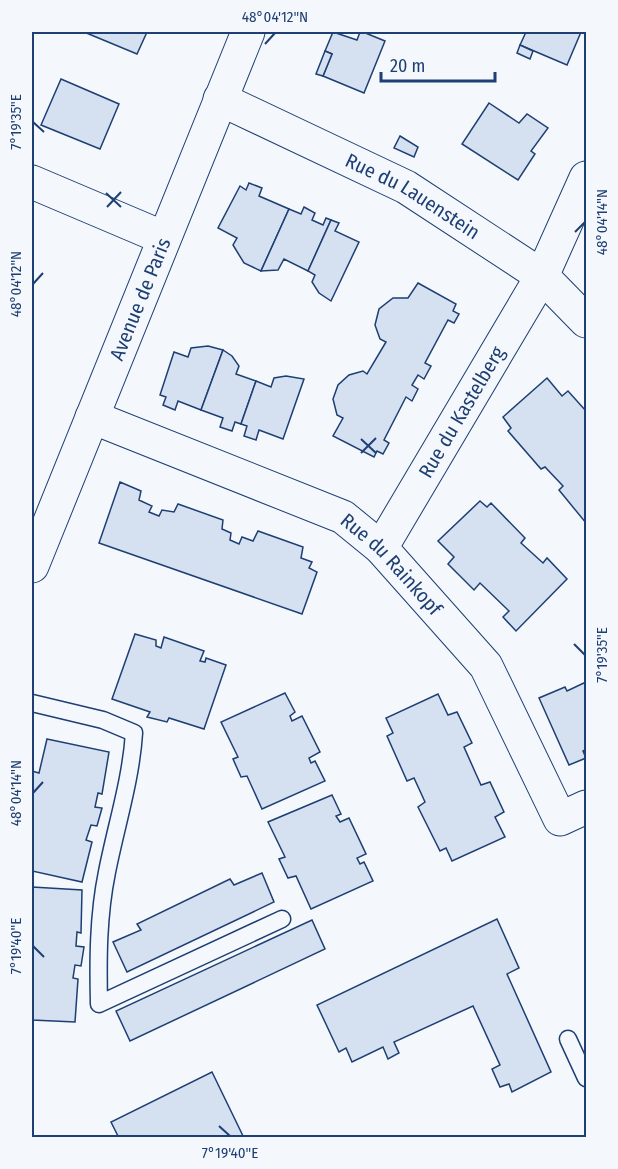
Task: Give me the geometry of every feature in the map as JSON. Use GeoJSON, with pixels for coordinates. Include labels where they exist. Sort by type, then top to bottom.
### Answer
{"type":"FeatureCollection","features":[{"type":"Feature","properties":{"kind":"street","name":"Avenue de Paris"},"geometry":{"type":"LineString","coordinates":[[32,561],[248,32]]}},
{"type":"Feature","properties":{"kind":"street","name":"Rue du Lauenstein"},"geometry":{"type":"LineString","coordinates":[[220,99],[406,188],[542,276],[586,321]]}},
{"type":"Feature","properties":{"kind":"street","name":"Rue du Kastelberg"},"geometry":{"type":"LineString","coordinates":[[381,548],[542,276],[586,178]]}},
{"type":"Feature","properties":{"kind":"street"},"geometry":{"type":"LineString","coordinates":[[32,182],[164,238]]}},
{"type":"Feature","properties":{"kind":"street","name":"Rue du Rainkopf"},"geometry":{"type":"LineString","coordinates":[[92,417],[343,517],[381,548],[486,666],[560,819],[586,807]]}},
{"type":"Feature","properties":{"kind":"lane"},"geometry":{"type":"LineString","coordinates":[[32,703],[103,720],[134,733],[133,755],[106,875],[98,942],[99,1004],[282,920]]}},
{"type":"Feature","properties":{"kind":"lane"},"geometry":{"type":"LineString","coordinates":[[568,1039],[586,1078]]}},
{"type":"Feature","properties":{"kind":"building"},"geometry":{"type":"Polygon","coordinates":[[[84,32],[147,32],[137,54],[84,32]]]}},
{"type":"Feature","properties":{"kind":"building"},"geometry":{"type":"Polygon","coordinates":[[[333,32],[357,40],[360,32],[363,32],[385,41],[364,93],[323,76],[332,54],[325,51],[333,32]]]}},
{"type":"Feature","properties":{"kind":"building"},"geometry":{"type":"Polygon","coordinates":[[[526,32],[581,32],[567,65],[520,45],[526,32]]]}},
{"type":"Feature","properties":{"kind":"building"},"geometry":{"type":"Polygon","coordinates":[[[520,45],[533,51],[530,59],[517,53],[520,45]]]}},
{"type":"Feature","properties":{"kind":"building"},"geometry":{"type":"Polygon","coordinates":[[[325,51],[332,54],[323,76],[316,74],[325,51]]]}},
{"type":"Feature","properties":{"kind":"building"},"geometry":{"type":"Polygon","coordinates":[[[61,79],[119,104],[100,149],[41,125],[61,79]]]}},
{"type":"Feature","properties":{"kind":"building"},"geometry":{"type":"Polygon","coordinates":[[[489,103],[519,123],[527,114],[548,128],[531,151],[535,154],[518,180],[462,144],[489,103]]]}},
{"type":"Feature","properties":{"kind":"building"},"geometry":{"type":"Polygon","coordinates":[[[400,136],[418,147],[414,157],[394,148],[400,136]]]}},
{"type":"Feature","properties":{"kind":"building"},"geometry":{"type":"Polygon","coordinates":[[[249,183],[262,188],[259,196],[289,209],[261,271],[244,263],[233,245],[237,238],[218,228],[240,186],[246,190],[249,183]]]}},
{"type":"Feature","properties":{"kind":"building"},"geometry":{"type":"Polygon","coordinates":[[[304,207],[315,213],[312,220],[323,225],[326,218],[331,220],[308,271],[284,259],[278,270],[261,271],[289,209],[301,214],[304,207]]]}},
{"type":"Feature","properties":{"kind":"building"},"geometry":{"type":"Polygon","coordinates":[[[331,220],[339,223],[335,231],[359,242],[331,301],[319,293],[312,282],[315,275],[308,271],[331,220]]]}},
{"type":"Feature","properties":{"kind":"building"},"geometry":{"type":"Polygon","coordinates":[[[418,283],[456,304],[453,311],[459,314],[454,323],[448,320],[425,363],[431,366],[424,379],[418,375],[412,385],[418,389],[412,401],[406,397],[384,440],[389,443],[383,454],[377,451],[374,457],[333,436],[343,418],[337,415],[333,399],[338,385],[349,375],[363,371],[367,374],[386,342],[380,339],[375,325],[379,309],[393,298],[408,298],[418,283]]]}},
{"type":"Feature","properties":{"kind":"building"},"geometry":{"type":"Polygon","coordinates":[[[208,346],[223,350],[201,410],[178,401],[175,410],[163,405],[166,397],[160,395],[174,352],[188,357],[191,348],[208,346]]]}},
{"type":"Feature","properties":{"kind":"building"},"geometry":{"type":"Polygon","coordinates":[[[223,350],[232,356],[239,366],[236,374],[256,381],[241,424],[235,422],[232,431],[220,427],[223,418],[201,410],[223,350]]]}},
{"type":"Feature","properties":{"kind":"building"},"geometry":{"type":"Polygon","coordinates":[[[286,376],[304,379],[283,439],[259,430],[256,440],[244,436],[247,426],[241,424],[256,381],[271,387],[274,378],[286,376]]]}},
{"type":"Feature","properties":{"kind":"building"},"geometry":{"type":"Polygon","coordinates":[[[547,378],[562,396],[568,391],[586,411],[586,523],[559,490],[563,486],[545,467],[541,469],[508,431],[511,428],[503,417],[547,378]]]}},
{"type":"Feature","properties":{"kind":"building"},"geometry":{"type":"Polygon","coordinates":[[[120,482],[141,491],[139,500],[152,506],[149,512],[159,516],[162,510],[174,512],[178,504],[223,520],[222,529],[231,533],[230,540],[239,544],[242,537],[253,541],[258,531],[303,547],[301,558],[312,562],[309,568],[317,572],[302,614],[99,543],[120,482]]]}},
{"type":"Feature","properties":{"kind":"building"},"geometry":{"type":"Polygon","coordinates":[[[480,501],[487,507],[491,503],[525,538],[521,543],[543,563],[547,558],[567,579],[516,631],[503,617],[509,611],[480,583],[474,590],[448,564],[454,557],[438,541],[480,501]]]}},
{"type":"Feature","properties":{"kind":"building"},"geometry":{"type":"Polygon","coordinates":[[[135,634],[156,640],[156,646],[161,648],[164,637],[204,651],[200,661],[205,662],[206,658],[226,665],[204,729],[169,718],[167,722],[147,717],[150,712],[112,699],[135,634]]]}},
{"type":"Feature","properties":{"kind":"building"},"geometry":{"type":"Polygon","coordinates":[[[586,682],[586,749],[583,751],[586,758],[569,765],[539,698],[565,687],[567,691],[586,682]]]}},
{"type":"Feature","properties":{"kind":"building"},"geometry":{"type":"Polygon","coordinates":[[[285,693],[295,712],[290,716],[292,721],[302,716],[320,752],[309,758],[311,763],[315,761],[325,781],[262,809],[247,776],[241,777],[233,759],[238,757],[221,722],[285,693]]]}},
{"type":"Feature","properties":{"kind":"building"},"geometry":{"type":"Polygon","coordinates":[[[438,694],[448,715],[457,712],[472,743],[464,747],[481,785],[490,782],[504,812],[495,817],[505,837],[452,861],[446,848],[440,851],[418,807],[425,802],[414,778],[407,781],[387,736],[393,733],[386,718],[438,694]]]}},
{"type":"Feature","properties":{"kind":"building"},"geometry":{"type":"Polygon","coordinates":[[[47,739],[109,752],[102,794],[98,793],[95,807],[102,808],[97,826],[91,825],[86,840],[92,842],[82,882],[32,871],[32,771],[39,773],[47,739]]]}},
{"type":"Feature","properties":{"kind":"building"},"geometry":{"type":"Polygon","coordinates":[[[332,795],[341,814],[336,816],[340,822],[349,818],[366,854],[357,858],[360,864],[364,862],[373,881],[311,909],[296,876],[288,878],[279,859],[285,857],[268,822],[332,795]]]}},
{"type":"Feature","properties":{"kind":"building"},"geometry":{"type":"Polygon","coordinates":[[[262,873],[274,902],[127,972],[113,942],[141,930],[137,924],[230,879],[234,885],[262,873]]]}},
{"type":"Feature","properties":{"kind":"building"},"geometry":{"type":"Polygon","coordinates":[[[32,887],[82,890],[81,933],[77,932],[76,946],[84,947],[81,966],[75,965],[73,978],[78,979],[75,1022],[32,1020],[32,887]]]}},
{"type":"Feature","properties":{"kind":"building"},"geometry":{"type":"Polygon","coordinates":[[[497,919],[519,968],[507,974],[551,1072],[512,1092],[509,1084],[500,1087],[492,1069],[500,1065],[473,1006],[394,1042],[399,1053],[388,1059],[383,1047],[352,1062],[346,1048],[339,1052],[317,1005],[497,919]]]}},
{"type":"Feature","properties":{"kind":"building"},"geometry":{"type":"Polygon","coordinates":[[[312,920],[325,949],[130,1041],[116,1011],[312,920]]]}},
{"type":"Feature","properties":{"kind":"building"},"geometry":{"type":"Polygon","coordinates":[[[212,1072],[244,1138],[119,1138],[111,1122],[212,1072]]]}}]}
